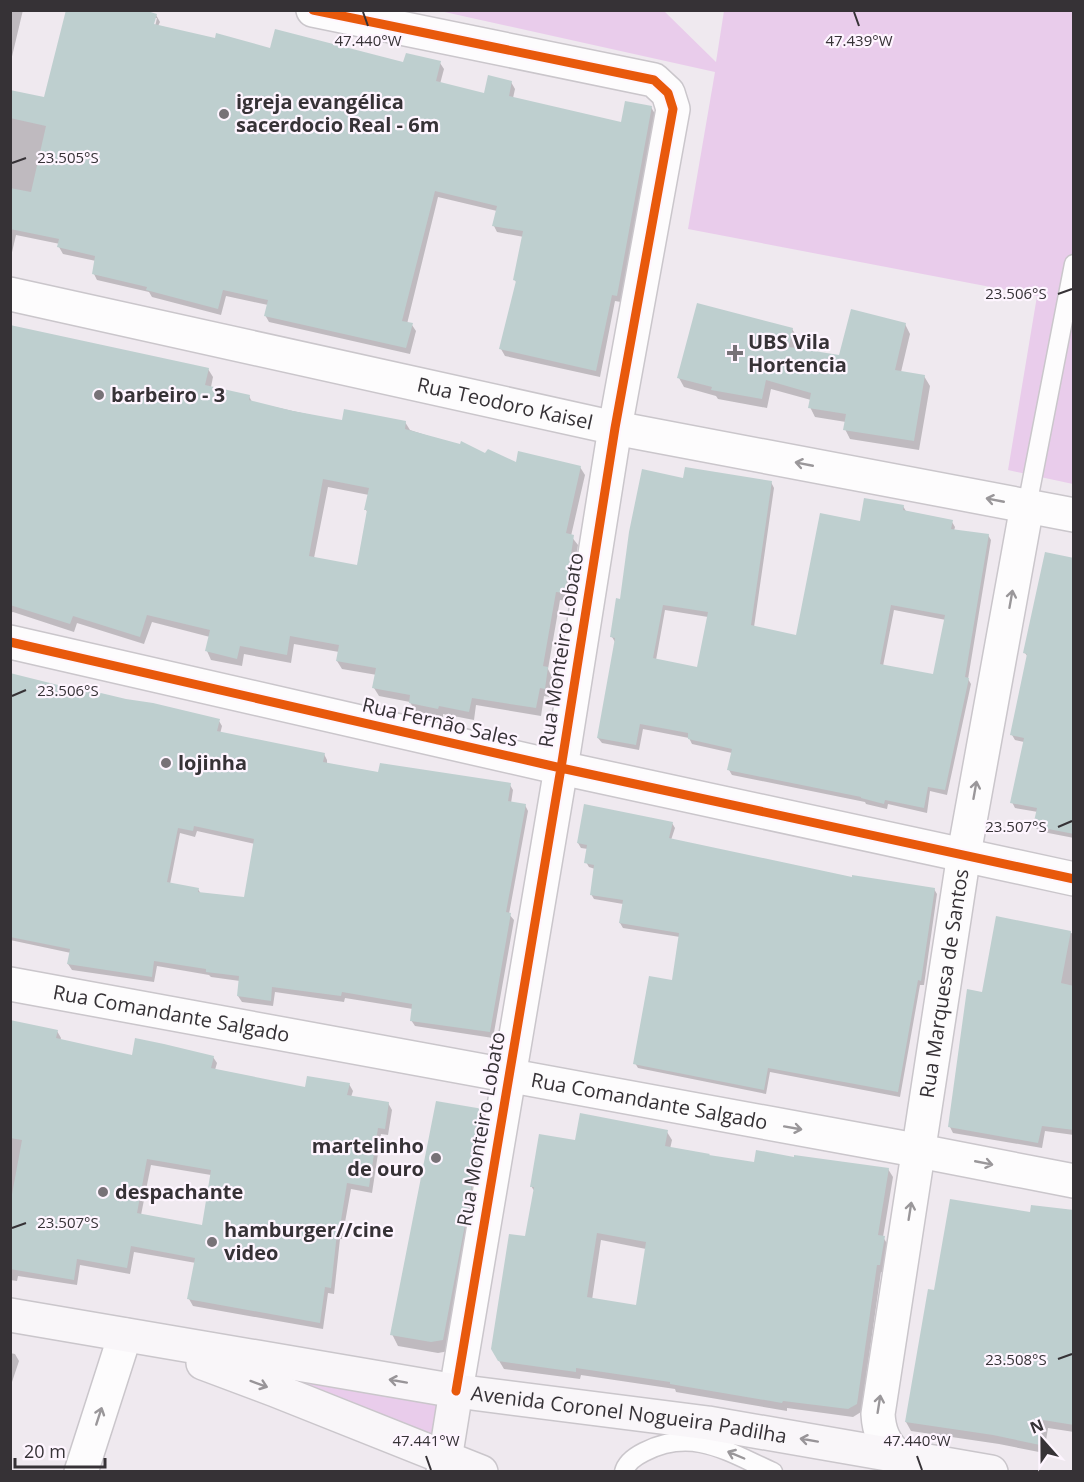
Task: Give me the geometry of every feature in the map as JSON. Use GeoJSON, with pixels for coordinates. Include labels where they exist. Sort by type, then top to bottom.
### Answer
{"type":"FeatureCollection","features":[{"type":"Feature","properties":{"kind":"main road","name":"Avenida Coronel Nogueira Padilha"},"geometry":{"type":"LineString","coordinates":[[10,1315],[456,1391],[708,1423],[991,1472]]}},
{"type":"Feature","properties":{"kind":"main road","name":"Avenida Coronel Nogueira Padilha"},"geometry":{"type":"LineString","coordinates":[[125,1335],[275,1389],[445,1464],[481,1472]]}},
{"type":"Feature","properties":{"kind":"main road"},"geometry":{"type":"LineString","coordinates":[[445,1464],[456,1391]]}},
{"type":"Feature","properties":{"kind":"street","name":"Rua Monteiro Lobato"},"geometry":{"type":"LineString","coordinates":[[313,10],[654,81],[668,93],[673,109],[615,428],[561,768],[456,1391]]}},
{"type":"Feature","properties":{"kind":"street","name":"Rua Teodoro Kaisel"},"geometry":{"type":"LineString","coordinates":[[10,294],[615,428],[1074,515]]}},
{"type":"Feature","properties":{"kind":"street","name":"Rua Marquesa de Santos"},"geometry":{"type":"LineString","coordinates":[[897,1456],[883,1440],[878,1414],[964,854],[1027,506]]}},
{"type":"Feature","properties":{"kind":"street","name":"Rua Fernão Sales"},"geometry":{"type":"LineString","coordinates":[[10,642],[561,768],[1074,879]]}},
{"type":"Feature","properties":{"kind":"street","name":"Rua Comandante Salgado"},"geometry":{"type":"LineString","coordinates":[[10,984],[1074,1181]]}},
{"type":"Feature","properties":{"kind":"street"},"geometry":{"type":"LineString","coordinates":[[81,1472],[125,1335]]}},
{"type":"Feature","properties":{"kind":"lane"},"geometry":{"type":"LineString","coordinates":[[1027,506],[1074,264]]}},
{"type":"Feature","properties":{"kind":"lane"},"geometry":{"type":"LineString","coordinates":[[593,1408],[699,1442]]}},
{"type":"Feature","properties":{"kind":"lane"},"geometry":{"type":"LineString","coordinates":[[624,1472],[625,1466],[639,1455],[656,1446],[674,1442],[707,1443],[773,1472]]}},
{"type":"Feature","properties":{"kind":"shaded area"},"geometry":{"type":"Polygon","coordinates":[[[440,11],[664,11],[716,62],[724,11],[1073,11],[1073,484],[1008,470],[1037,296],[688,229],[715,72],[440,11]]]}},
{"type":"Feature","properties":{"kind":"shaded area"},"geometry":{"type":"Polygon","coordinates":[[[305,1383],[441,1394],[433,1437],[305,1383]]]}},
{"type":"Feature","properties":{"kind":"building"},"geometry":{"type":"Polygon","coordinates":[[[66,10],[144,10],[157,14],[154,24],[215,38],[216,33],[270,48],[275,29],[403,62],[406,53],[441,61],[436,81],[484,93],[488,75],[512,81],[509,96],[621,122],[625,101],[652,106],[617,296],[612,295],[596,371],[499,349],[516,281],[513,280],[523,231],[492,226],[497,206],[435,191],[402,321],[413,323],[406,348],[264,316],[268,300],[223,290],[218,309],[146,290],[147,287],[92,274],[95,256],[57,247],[59,239],[10,229],[10,188],[31,192],[46,126],[10,118],[10,90],[44,97],[66,10]]]}},
{"type":"Feature","properties":{"kind":"building"},"geometry":{"type":"Polygon","coordinates":[[[697,303],[793,328],[789,347],[839,355],[851,309],[906,323],[895,370],[925,375],[914,441],[843,430],[846,414],[808,408],[811,393],[766,380],[762,399],[711,390],[712,387],[677,378],[697,303]]]}},
{"type":"Feature","properties":{"kind":"building"},"geometry":{"type":"Polygon","coordinates":[[[10,325],[209,368],[205,385],[250,395],[249,400],[293,411],[342,420],[344,409],[406,421],[405,429],[460,444],[461,441],[485,453],[488,449],[516,462],[518,451],[581,466],[566,533],[574,535],[565,593],[556,592],[543,666],[548,667],[545,689],[540,688],[536,708],[472,698],[469,712],[409,703],[410,695],[372,688],[376,668],[336,661],[339,645],[290,636],[287,655],[240,646],[237,659],[205,651],[210,630],[147,615],[140,637],[73,616],[70,624],[10,605],[10,325]],[[323,479],[309,556],[357,565],[369,488],[323,479]]]}},
{"type":"Feature","properties":{"kind":"building"},"geometry":{"type":"Polygon","coordinates":[[[685,467],[772,481],[751,625],[796,635],[820,513],[860,521],[864,498],[904,505],[903,510],[953,520],[951,529],[989,534],[965,677],[969,678],[945,790],[928,787],[924,808],[885,800],[884,804],[861,797],[727,770],[732,749],[688,739],[688,733],[640,724],[636,745],[597,738],[615,638],[610,637],[616,598],[620,599],[629,532],[642,469],[683,478],[685,467]],[[663,605],[653,658],[697,667],[708,612],[663,605]],[[891,605],[880,664],[933,674],[945,615],[891,605]]]}},
{"type":"Feature","properties":{"kind":"building"},"geometry":{"type":"Polygon","coordinates":[[[1045,552],[1074,558],[1074,834],[1033,826],[1037,808],[1010,803],[1024,738],[1010,735],[1027,654],[1023,653],[1045,552]]]}},
{"type":"Feature","properties":{"kind":"building"},"geometry":{"type":"Polygon","coordinates":[[[10,673],[220,719],[217,731],[325,753],[323,762],[378,772],[380,763],[511,783],[508,801],[526,804],[506,912],[511,913],[490,1032],[410,1021],[412,1004],[342,992],[341,996],[272,987],[271,1001],[237,996],[239,976],[206,972],[206,969],[154,961],[152,977],[67,964],[70,949],[10,937],[10,673]],[[194,826],[193,831],[178,828],[167,882],[199,888],[198,892],[244,897],[254,839],[194,826]]]}},
{"type":"Feature","properties":{"kind":"building"},"geometry":{"type":"Polygon","coordinates":[[[584,804],[673,822],[669,838],[852,877],[852,875],[935,888],[921,981],[918,980],[898,1092],[768,1068],[764,1090],[633,1064],[649,976],[672,980],[679,933],[619,923],[623,900],[590,895],[594,865],[584,863],[587,845],[577,843],[584,804]]]}},
{"type":"Feature","properties":{"kind":"building"},"geometry":{"type":"Polygon","coordinates":[[[996,916],[1071,931],[1061,983],[1074,986],[1074,1130],[1042,1126],[1038,1143],[948,1127],[967,989],[982,992],[996,916]]]}},
{"type":"Feature","properties":{"kind":"building"},"geometry":{"type":"Polygon","coordinates":[[[10,1020],[58,1030],[56,1038],[132,1055],[135,1038],[214,1056],[211,1068],[305,1087],[307,1076],[350,1083],[347,1095],[389,1102],[385,1129],[378,1128],[369,1187],[347,1183],[339,1233],[337,1233],[331,1288],[325,1287],[320,1323],[187,1299],[195,1258],[131,1246],[127,1268],[77,1259],[74,1280],[10,1269],[10,1205],[22,1140],[10,1138],[10,1020]],[[147,1159],[137,1213],[202,1225],[211,1170],[147,1159]]]}},
{"type":"Feature","properties":{"kind":"building"},"geometry":{"type":"Polygon","coordinates":[[[436,1101],[483,1109],[468,1209],[443,1340],[431,1342],[390,1335],[436,1101]]]}},
{"type":"Feature","properties":{"kind":"building"},"geometry":{"type":"Polygon","coordinates":[[[580,1113],[668,1130],[665,1146],[709,1155],[754,1162],[756,1150],[794,1157],[794,1155],[889,1168],[878,1235],[885,1236],[880,1265],[877,1265],[857,1404],[848,1409],[783,1401],[782,1403],[670,1384],[670,1382],[576,1368],[576,1372],[498,1361],[491,1349],[509,1234],[525,1236],[534,1187],[530,1187],[539,1134],[575,1140],[580,1113]],[[597,1233],[587,1297],[636,1305],[646,1242],[597,1233]]]}},
{"type":"Feature","properties":{"kind":"building"},"geometry":{"type":"Polygon","coordinates":[[[950,1199],[1030,1212],[1031,1205],[1074,1210],[1074,1425],[1043,1420],[1040,1445],[993,1435],[905,1422],[928,1289],[934,1290],[950,1199]]]}},
{"type":"Feature","properties":{"kind":"cycle path"},"geometry":{"type":"LineString","coordinates":[[313,10],[654,80],[668,93],[673,109],[615,428],[561,768],[456,1391]]}},
{"type":"Feature","properties":{"kind":"cycle path"},"geometry":{"type":"LineString","coordinates":[[10,642],[561,768],[1074,879]]}},
{"type":"Feature","properties":{"kind":"place","name":"igreja evangélica sacerdocio Real - 6m"},"geometry":{"type":"Point","coordinates":[224,114]}},
{"type":"Feature","properties":{"kind":"place","name":"UBS Vila Hortencia"},"geometry":{"type":"Point","coordinates":[735,353]}},
{"type":"Feature","properties":{"kind":"place","name":"barbeiro - 3"},"geometry":{"type":"Point","coordinates":[99,395]}},
{"type":"Feature","properties":{"kind":"place","name":"lojinha"},"geometry":{"type":"Point","coordinates":[166,763]}},
{"type":"Feature","properties":{"kind":"place","name":"martelinho de ouro"},"geometry":{"type":"Point","coordinates":[436,1158]}},
{"type":"Feature","properties":{"kind":"place","name":"despachante"},"geometry":{"type":"Point","coordinates":[103,1192]}},
{"type":"Feature","properties":{"kind":"place","name":"hamburger//cine video"},"geometry":{"type":"Point","coordinates":[212,1242]}}]}
